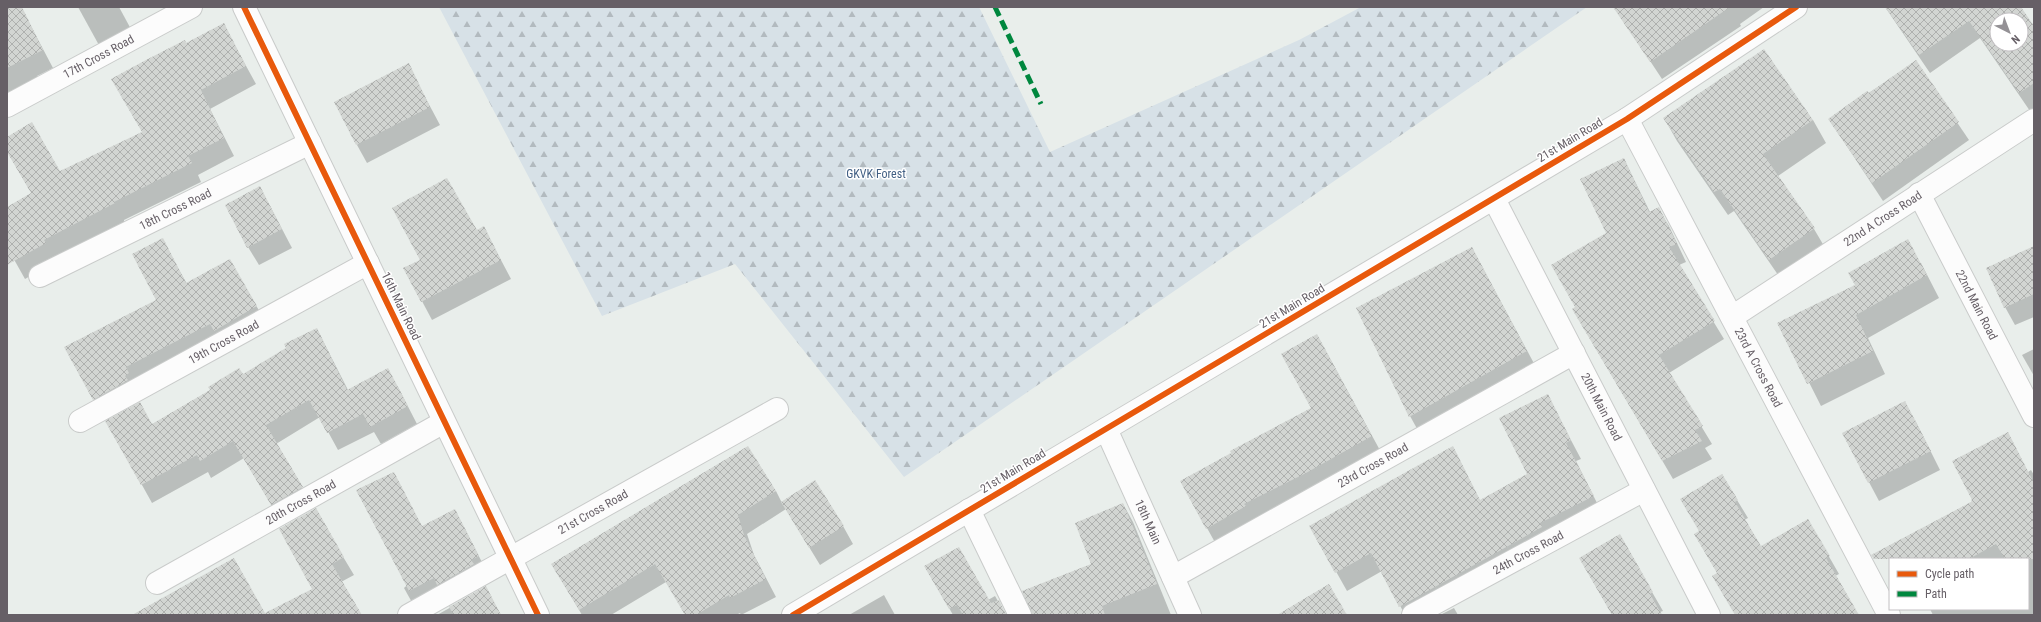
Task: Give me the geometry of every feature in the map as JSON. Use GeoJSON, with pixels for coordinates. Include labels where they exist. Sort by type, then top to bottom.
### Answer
{"type":"FeatureCollection","features":[{"type":"Feature","properties":{"kind":"street","name":"17th Cross Road"},"geometry":{"type":"LineString","coordinates":[[7,106],[191,7]]}},
{"type":"Feature","properties":{"kind":"street","name":"16th Main Road"},"geometry":{"type":"LineString","coordinates":[[244,7],[538,615]]}},
{"type":"Feature","properties":{"kind":"street","name":"21st Main Road"},"geometry":{"type":"LineString","coordinates":[[793,615],[1627,119],[1796,7]]}},
{"type":"Feature","properties":{"kind":"street","name":"23rd A Cross Road"},"geometry":{"type":"LineString","coordinates":[[1627,119],[1889,615]]}},
{"type":"Feature","properties":{"kind":"street","name":"22nd A Cross Road"},"geometry":{"type":"LineString","coordinates":[[1732,317],[2034,120]]}},
{"type":"Feature","properties":{"kind":"street","name":"18th Cross Road"},"geometry":{"type":"LineString","coordinates":[[40,276],[310,143]]}},
{"type":"Feature","properties":{"kind":"street","name":"22nd Main Road"},"geometry":{"type":"LineString","coordinates":[[1919,194],[2034,416]]}},
{"type":"Feature","properties":{"kind":"street","name":"20th Main Road"},"geometry":{"type":"LineString","coordinates":[[1494,199],[1709,615]]}},
{"type":"Feature","properties":{"kind":"street","name":"19th Cross Road"},"geometry":{"type":"LineString","coordinates":[[80,421],[368,263]]}},
{"type":"Feature","properties":{"kind":"street","name":"23rd Cross Road"},"geometry":{"type":"LineString","coordinates":[[1173,577],[1574,352]]}},
{"type":"Feature","properties":{"kind":"street","name":"21st Cross Road"},"geometry":{"type":"LineString","coordinates":[[409,615],[510,557],[777,409]]}},
{"type":"Feature","properties":{"kind":"street","name":"20th Cross Road"},"geometry":{"type":"LineString","coordinates":[[157,583],[444,422]]}},
{"type":"Feature","properties":{"kind":"street","name":"18th Main"},"geometry":{"type":"LineString","coordinates":[[1106,429],[1190,615]]}},
{"type":"Feature","properties":{"kind":"street","name":"24th Cross Road"},"geometry":{"type":"LineString","coordinates":[[1413,615],[1644,490]]}},
{"type":"Feature","properties":{"kind":"street"},"geometry":{"type":"LineString","coordinates":[[969,510],[1020,615]]}},
{"type":"Feature","properties":{"kind":"green space","name":"GKVK Forest"},"geometry":{"type":"Polygon","coordinates":[[[439,7],[979,7],[1050,152],[1299,40],[1361,7],[1587,7],[904,477],[735,264],[602,316],[439,7]]]}},
{"type":"Feature","properties":{"kind":"building"},"geometry":{"type":"Polygon","coordinates":[[[7,7],[22,7],[43,50],[7,68],[7,7]]]}},
{"type":"Feature","properties":{"kind":"building"},"geometry":{"type":"Polygon","coordinates":[[[1613,7],[1730,7],[1650,62],[1613,7]]]}},
{"type":"Feature","properties":{"kind":"building"},"geometry":{"type":"Polygon","coordinates":[[[1885,7],[2021,7],[2024,12],[1989,12],[1989,50],[1969,21],[1919,55],[1885,7]]]}},
{"type":"Feature","properties":{"kind":"building"},"geometry":{"type":"Polygon","coordinates":[[[2029,19],[2034,26],[2034,83],[2019,93],[1991,52],[2029,52],[2029,19]]]}},
{"type":"Feature","properties":{"kind":"building"},"geometry":{"type":"Polygon","coordinates":[[[224,23],[246,66],[201,90],[224,138],[188,156],[192,163],[114,202],[115,203],[44,240],[46,243],[7,265],[7,207],[31,193],[7,152],[7,137],[32,122],[60,171],[142,132],[111,79],[185,40],[186,43],[224,23]]]}},
{"type":"Feature","properties":{"kind":"building"},"geometry":{"type":"Polygon","coordinates":[[[1764,49],[1813,120],[1763,154],[1815,228],[1769,260],[1720,189],[1714,192],[1663,118],[1764,49]]]}},
{"type":"Feature","properties":{"kind":"building"},"geometry":{"type":"Polygon","coordinates":[[[1916,60],[1959,122],[1872,183],[1828,119],[1867,91],[1869,93],[1916,60]]]}},
{"type":"Feature","properties":{"kind":"building"},"geometry":{"type":"Polygon","coordinates":[[[409,63],[430,107],[356,145],[334,102],[409,63]]]}},
{"type":"Feature","properties":{"kind":"building"},"geometry":{"type":"Polygon","coordinates":[[[1624,158],[1649,212],[1659,207],[1677,244],[1669,247],[1715,321],[1659,355],[1703,426],[1695,430],[1702,441],[1662,461],[1572,309],[1575,307],[1551,265],[1606,233],[1580,179],[1624,158]]]}},
{"type":"Feature","properties":{"kind":"building"},"geometry":{"type":"Polygon","coordinates":[[[447,178],[477,230],[484,226],[501,260],[421,302],[403,268],[420,260],[392,208],[447,178]]]}},
{"type":"Feature","properties":{"kind":"building"},"geometry":{"type":"Polygon","coordinates":[[[260,186],[282,229],[247,248],[225,205],[260,186]]]}},
{"type":"Feature","properties":{"kind":"building"},"geometry":{"type":"Polygon","coordinates":[[[163,238],[186,283],[230,259],[257,306],[214,331],[210,324],[126,367],[129,373],[125,376],[128,380],[93,400],[64,347],[156,300],[132,254],[163,238]]]}},
{"type":"Feature","properties":{"kind":"building"},"geometry":{"type":"Polygon","coordinates":[[[1908,239],[1927,275],[1856,315],[1873,351],[1807,384],[1777,323],[1855,285],[1848,273],[1908,239]]]}},
{"type":"Feature","properties":{"kind":"building"},"geometry":{"type":"Polygon","coordinates":[[[2034,246],[2034,294],[2004,308],[1986,268],[2034,246]]]}},
{"type":"Feature","properties":{"kind":"building"},"geometry":{"type":"Polygon","coordinates":[[[1472,247],[1527,351],[1409,417],[1356,308],[1472,247]]]}},
{"type":"Feature","properties":{"kind":"building"},"geometry":{"type":"Polygon","coordinates":[[[317,328],[347,390],[388,368],[408,406],[370,427],[363,414],[327,433],[309,400],[266,425],[303,487],[271,505],[233,441],[200,461],[197,455],[141,485],[105,421],[140,402],[152,424],[210,390],[208,387],[239,368],[243,374],[286,348],[284,344],[317,328]]]}},
{"type":"Feature","properties":{"kind":"building"},"geometry":{"type":"Polygon","coordinates":[[[1317,334],[1372,436],[1306,473],[1244,504],[1246,506],[1206,529],[1180,481],[1231,453],[1230,451],[1311,408],[1281,354],[1317,334]]]}},
{"type":"Feature","properties":{"kind":"building"},"geometry":{"type":"Polygon","coordinates":[[[1548,394],[1571,440],[1566,443],[1594,496],[1540,523],[1542,527],[1399,607],[1371,553],[1335,573],[1309,526],[1453,446],[1480,500],[1527,474],[1499,418],[1548,394]]]}},
{"type":"Feature","properties":{"kind":"building"},"geometry":{"type":"Polygon","coordinates":[[[1905,401],[1931,451],[1868,483],[1842,433],[1905,401]]]}},
{"type":"Feature","properties":{"kind":"building"},"geometry":{"type":"Polygon","coordinates":[[[2008,432],[2034,483],[2034,559],[2004,558],[1996,544],[1971,558],[1874,559],[1871,555],[1971,502],[1972,500],[1952,461],[2008,432]]]}},
{"type":"Feature","properties":{"kind":"building"},"geometry":{"type":"Polygon","coordinates":[[[748,446],[776,491],[738,515],[744,535],[766,579],[730,598],[729,595],[696,615],[685,615],[655,564],[579,610],[551,564],[748,446]]]}},
{"type":"Feature","properties":{"kind":"building"},"geometry":{"type":"Polygon","coordinates":[[[394,472],[422,526],[455,509],[479,556],[471,560],[474,564],[437,585],[434,578],[409,591],[356,490],[394,472]]]}},
{"type":"Feature","properties":{"kind":"building"},"geometry":{"type":"Polygon","coordinates":[[[1722,474],[1738,500],[1735,502],[1761,546],[1808,519],[1830,556],[1826,558],[1859,615],[1735,615],[1712,576],[1717,573],[1694,534],[1699,531],[1680,499],[1722,474]]]}},
{"type":"Feature","properties":{"kind":"building"},"geometry":{"type":"Polygon","coordinates":[[[815,480],[844,526],[809,548],[781,502],[815,480]]]}},
{"type":"Feature","properties":{"kind":"building"},"geometry":{"type":"Polygon","coordinates":[[[1123,503],[1157,584],[1102,606],[1105,615],[1032,615],[1022,591],[1091,564],[1075,523],[1123,503]]]}},
{"type":"Feature","properties":{"kind":"building"},"geometry":{"type":"Polygon","coordinates":[[[316,508],[344,557],[332,564],[362,615],[132,615],[234,558],[265,613],[312,589],[279,529],[316,508]]]}},
{"type":"Feature","properties":{"kind":"building"},"geometry":{"type":"Polygon","coordinates":[[[1620,534],[1653,592],[1650,594],[1662,615],[1612,615],[1579,558],[1620,534]]]}},
{"type":"Feature","properties":{"kind":"building"},"geometry":{"type":"Polygon","coordinates":[[[959,547],[991,603],[999,600],[1006,615],[963,615],[957,605],[949,609],[924,566],[959,547]]]}},
{"type":"Feature","properties":{"kind":"building"},"geometry":{"type":"Polygon","coordinates":[[[1329,584],[1347,615],[1277,615],[1329,584]]]}},
{"type":"Feature","properties":{"kind":"building"},"geometry":{"type":"Polygon","coordinates":[[[486,586],[501,615],[454,615],[449,607],[486,586]]]}},
{"type":"Feature","properties":{"kind":"marked path"},"geometry":{"type":"LineString","coordinates":[[995,7],[1041,104]]}},
{"type":"Feature","properties":{"kind":"cycle path"},"geometry":{"type":"LineString","coordinates":[[244,7],[538,615]]}},
{"type":"Feature","properties":{"kind":"cycle path"},"geometry":{"type":"LineString","coordinates":[[793,615],[1627,119],[1796,7]]}}]}
